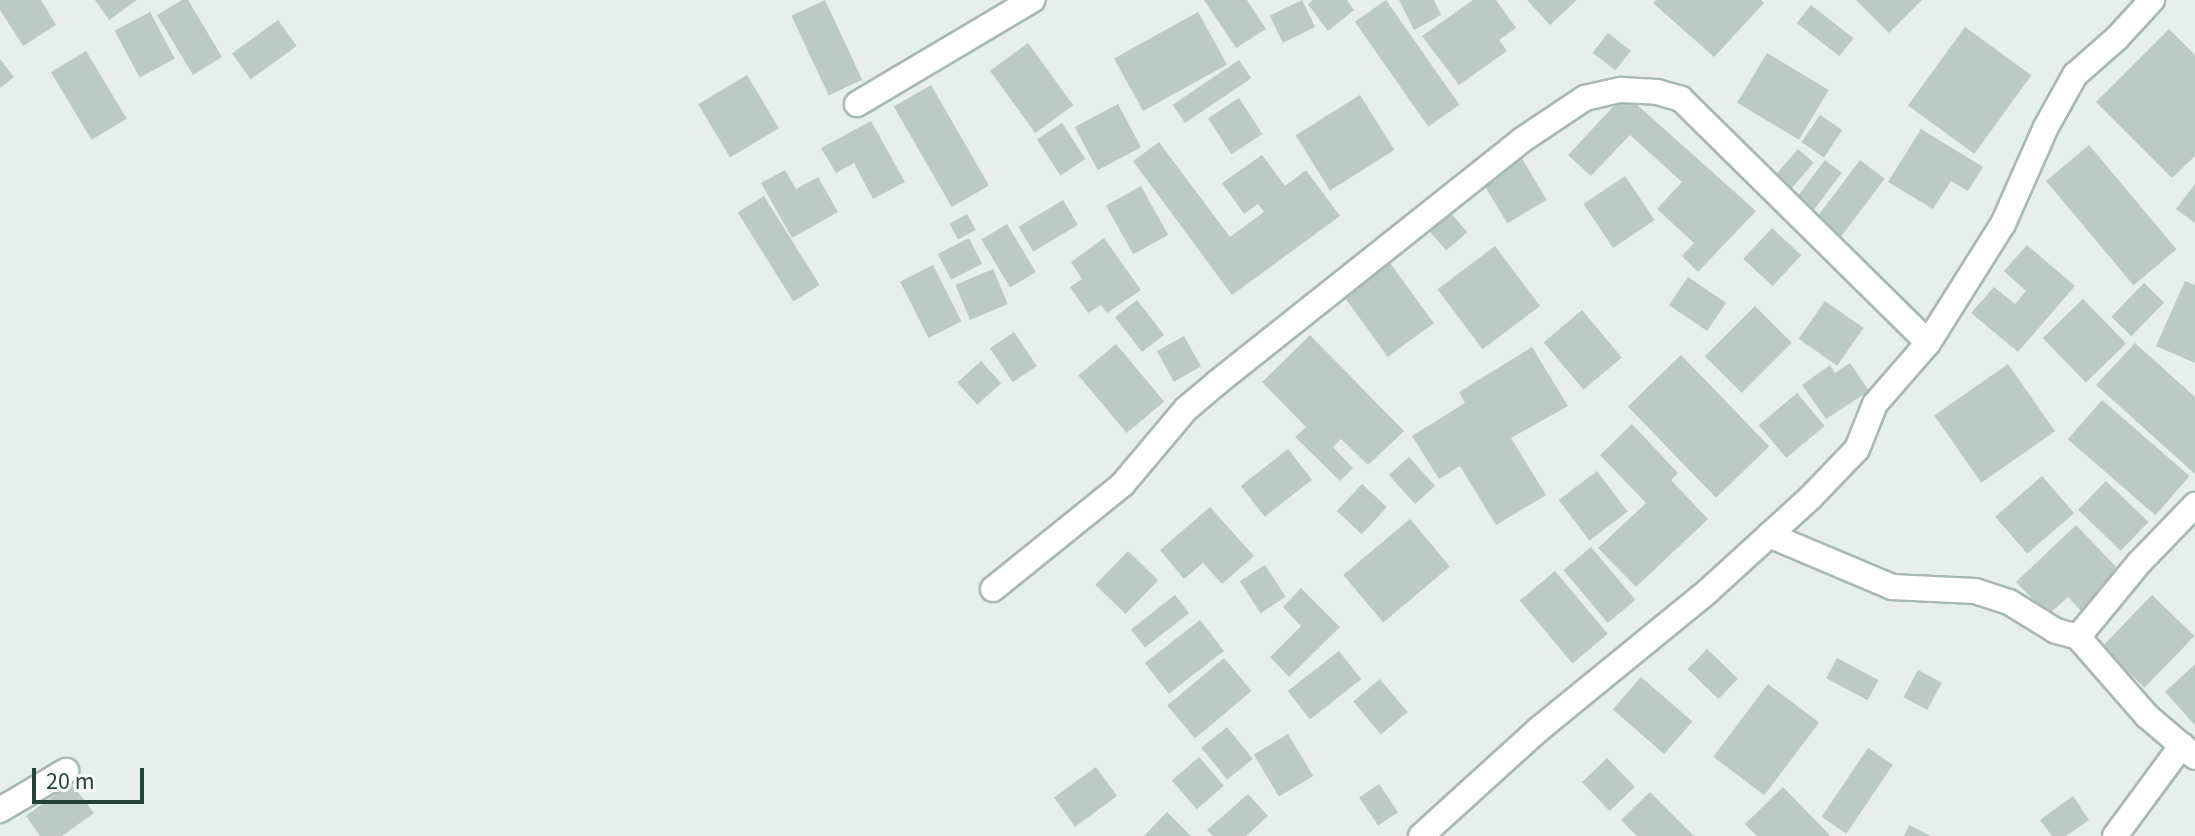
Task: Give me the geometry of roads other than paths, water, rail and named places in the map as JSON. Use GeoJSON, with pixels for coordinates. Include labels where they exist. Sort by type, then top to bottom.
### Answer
{"type":"FeatureCollection","features":[{"type":"Feature","properties":{"kind":"street"},"geometry":{"type":"LineString","coordinates":[[857,104],[1032,0]]}},
{"type":"Feature","properties":{"kind":"street"},"geometry":{"type":"LineString","coordinates":[[1421,836],[1539,729],[1708,591],[1857,449],[1875,404],[1928,343],[2003,224],[2046,127],[2075,75],[2152,0]]}},
{"type":"Feature","properties":{"kind":"street"},"geometry":{"type":"LineString","coordinates":[[993,589],[1122,485],[1186,409],[1218,382],[1522,140],[1585,98],[1621,90],[1657,92],[1681,99],[1928,343]]}},
{"type":"Feature","properties":{"kind":"street"},"geometry":{"type":"LineString","coordinates":[[2078,637],[2139,563],[2195,505]]}},
{"type":"Feature","properties":{"kind":"street"},"geometry":{"type":"LineString","coordinates":[[1769,535],[1892,587],[1975,591],[2009,602],[2056,631],[2078,637],[2147,716],[2188,751],[2115,836]]}},
{"type":"Feature","properties":{"kind":"street"},"geometry":{"type":"LineString","coordinates":[[0,810],[66,771]]}}]}
